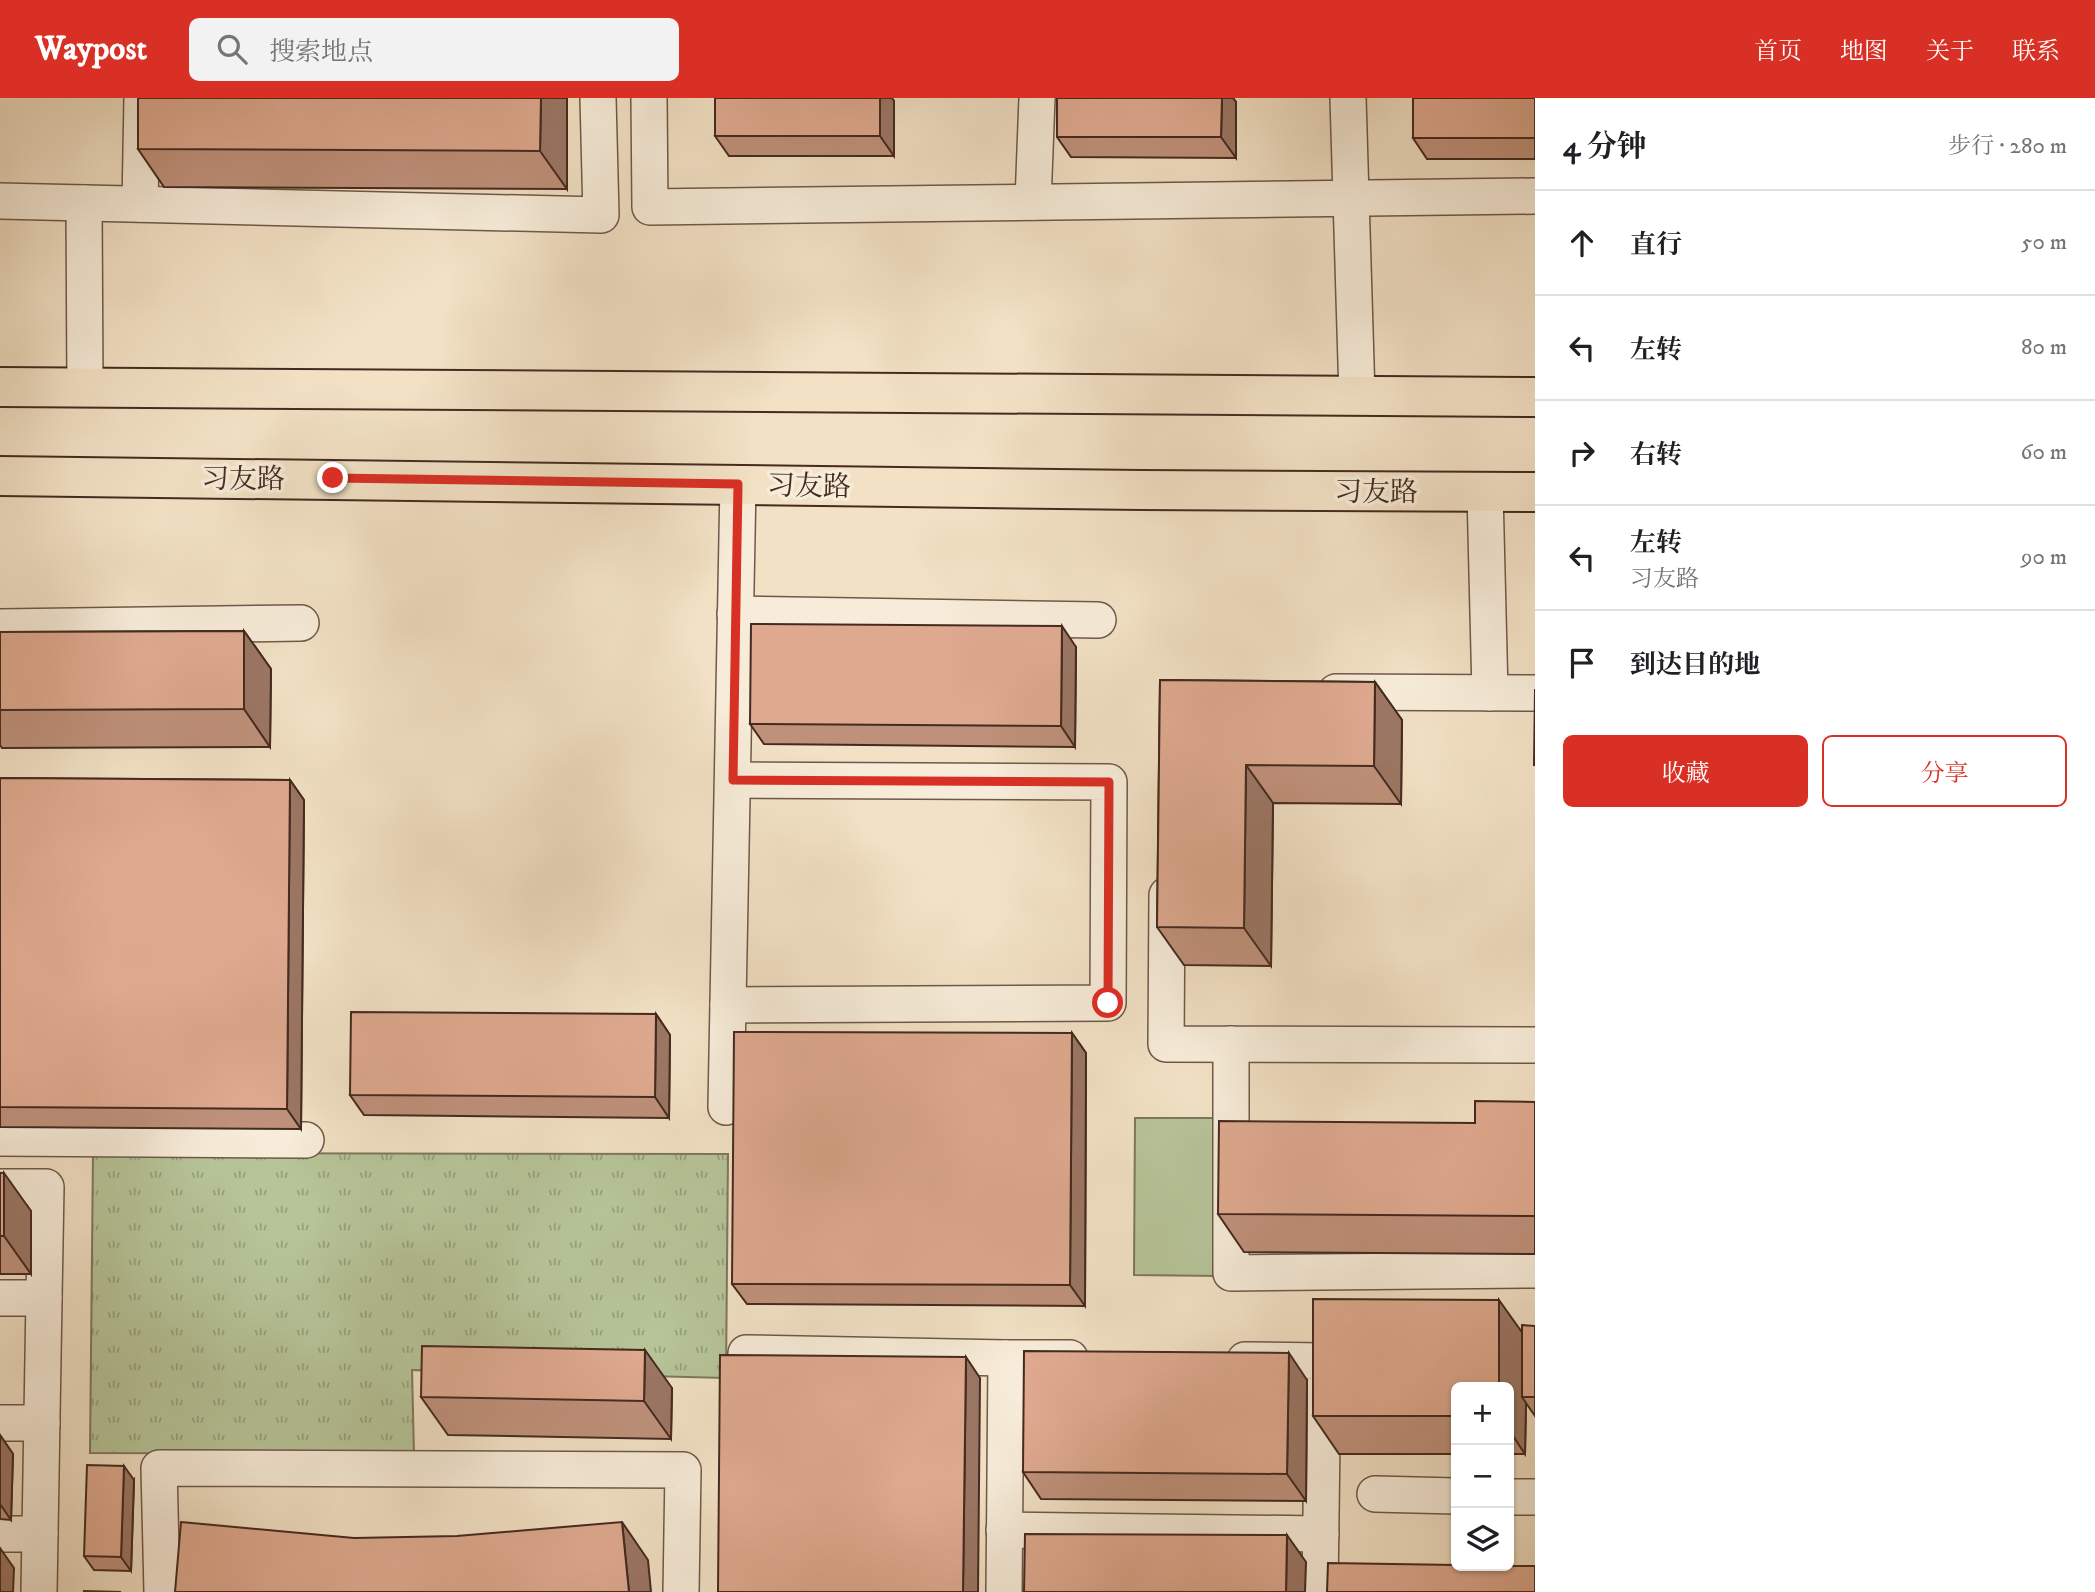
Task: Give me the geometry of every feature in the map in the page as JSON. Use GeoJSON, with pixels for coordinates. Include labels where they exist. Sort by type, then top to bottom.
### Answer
{"type":"FeatureCollection","features":[{"type":"Feature","properties":{"kind":"main road"},"geometry":{"type":"LineString","coordinates":[[0,387],[1535,397]]}},
{"type":"Feature","properties":{"kind":"main road","name":"习友路"},"geometry":{"type":"LineString","coordinates":[[0,475],[1142,490],[1535,492]]}},
{"type":"Feature","properties":{"kind":"lane"},"geometry":{"type":"LineString","coordinates":[[140,204],[142,98]]}},
{"type":"Feature","properties":{"kind":"lane"},"geometry":{"type":"LineString","coordinates":[[0,201],[601,215],[598,98]]}},
{"type":"Feature","properties":{"kind":"lane"},"geometry":{"type":"LineString","coordinates":[[649,98],[650,207],[1535,196]]}},
{"type":"Feature","properties":{"kind":"lane"},"geometry":{"type":"LineString","coordinates":[[1033,202],[1037,98]]}},
{"type":"Feature","properties":{"kind":"lane"},"geometry":{"type":"LineString","coordinates":[[1348,98],[1357,396]]}},
{"type":"Feature","properties":{"kind":"lane"},"geometry":{"type":"LineString","coordinates":[[84,203],[85,388]]}},
{"type":"Feature","properties":{"kind":"lane"},"geometry":{"type":"LineString","coordinates":[[726,1107],[738,484]]}},
{"type":"Feature","properties":{"kind":"lane"},"geometry":{"type":"LineString","coordinates":[[1485,492],[1490,693]]}},
{"type":"Feature","properties":{"kind":"lane"},"geometry":{"type":"LineString","coordinates":[[735,614],[1098,620]]}},
{"type":"Feature","properties":{"kind":"lane"},"geometry":{"type":"LineString","coordinates":[[0,627],[301,623]]}},
{"type":"Feature","properties":{"kind":"lane"},"geometry":{"type":"LineString","coordinates":[[1308,692],[1535,693]]}},
{"type":"Feature","properties":{"kind":"lane"},"geometry":{"type":"LineString","coordinates":[[728,1005],[1108,1003],[1109,782],[733,780]]}},
{"type":"Feature","properties":{"kind":"lane"},"geometry":{"type":"LineString","coordinates":[[1167,868],[1166,1044],[1535,1045]]}},
{"type":"Feature","properties":{"kind":"lane"},"geometry":{"type":"LineString","coordinates":[[1231,1044],[1231,1273],[1535,1270]]}},
{"type":"Feature","properties":{"kind":"lane"},"geometry":{"type":"LineString","coordinates":[[0,1138],[306,1140]]}},
{"type":"Feature","properties":{"kind":"lane"},"geometry":{"type":"LineString","coordinates":[[0,1187],[46,1187],[38,1592]]}},
{"type":"Feature","properties":{"kind":"lane"},"geometry":{"type":"LineString","coordinates":[[0,1298],[44,1298]]}},
{"type":"Feature","properties":{"kind":"lane"},"geometry":{"type":"LineString","coordinates":[[746,1353],[1103,1359]]}},
{"type":"Feature","properties":{"kind":"lane"},"geometry":{"type":"LineString","coordinates":[[1004,1592],[1006,1358]]}},
{"type":"Feature","properties":{"kind":"lane"},"geometry":{"type":"LineString","coordinates":[[1213,1360],[1323,1361],[1321,1592]]}},
{"type":"Feature","properties":{"kind":"lane"},"geometry":{"type":"LineString","coordinates":[[0,1423],[42,1423]]}},
{"type":"Feature","properties":{"kind":"lane"},"geometry":{"type":"LineString","coordinates":[[162,1592],[159,1468],[683,1471],[681,1592]]}},
{"type":"Feature","properties":{"kind":"lane"},"geometry":{"type":"LineString","coordinates":[[1375,1494],[1451,1496]]}},
{"type":"Feature","properties":{"kind":"lane"},"geometry":{"type":"LineString","coordinates":[[1514,1497],[1535,1497]]}},
{"type":"Feature","properties":{"kind":"lane"},"geometry":{"type":"LineString","coordinates":[[1004,1530],[1321,1534]]}},
{"type":"Feature","properties":{"kind":"lane"},"geometry":{"type":"LineString","coordinates":[[0,1534],[40,1534]]}},
{"type":"Feature","properties":{"kind":"green space"},"geometry":{"type":"Polygon","coordinates":[[[1135,1118],[1220,1118],[1219,1276],[1134,1275],[1135,1118]]]}},
{"type":"Feature","properties":{"kind":"green space"},"geometry":{"type":"Polygon","coordinates":[[[93,1153],[728,1154],[726,1378],[412,1370],[414,1454],[90,1453],[93,1153]]]}},
{"type":"Feature","properties":{"kind":"building"},"geometry":{"type":"Polygon","coordinates":[[[138,98],[541,98],[540,151],[138,149],[138,98]]]}},
{"type":"Feature","properties":{"kind":"building"},"geometry":{"type":"Polygon","coordinates":[[[715,98],[880,98],[880,136],[715,136],[715,98]]]}},
{"type":"Feature","properties":{"kind":"building"},"geometry":{"type":"Polygon","coordinates":[[[1057,98],[1222,98],[1221,137],[1057,137],[1057,98]]]}},
{"type":"Feature","properties":{"kind":"building"},"geometry":{"type":"Polygon","coordinates":[[[1413,98],[1535,98],[1535,138],[1413,138],[1413,98]]]}},
{"type":"Feature","properties":{"kind":"building"},"geometry":{"type":"Polygon","coordinates":[[[751,624],[1062,626],[1061,726],[750,724],[751,624]]]}},
{"type":"Feature","properties":{"kind":"building"},"geometry":{"type":"Polygon","coordinates":[[[244,631],[244,709],[0,710],[0,632],[244,631]]]}},
{"type":"Feature","properties":{"kind":"building"},"geometry":{"type":"Polygon","coordinates":[[[1160,680],[1375,682],[1374,766],[1246,765],[1244,928],[1157,927],[1160,680]]]}},
{"type":"Feature","properties":{"kind":"building"},"geometry":{"type":"Polygon","coordinates":[[[1535,689],[1535,765],[1534,765],[1535,689]]]}},
{"type":"Feature","properties":{"kind":"building"},"geometry":{"type":"Polygon","coordinates":[[[0,778],[290,780],[287,1109],[0,1107],[0,778]]]}},
{"type":"Feature","properties":{"kind":"building"},"geometry":{"type":"Polygon","coordinates":[[[351,1012],[656,1014],[655,1097],[350,1095],[351,1012]]]}},
{"type":"Feature","properties":{"kind":"building"},"geometry":{"type":"Polygon","coordinates":[[[734,1032],[1072,1033],[1070,1285],[732,1284],[734,1032]]]}},
{"type":"Feature","properties":{"kind":"building"},"geometry":{"type":"Polygon","coordinates":[[[1475,1101],[1535,1102],[1535,1216],[1218,1214],[1219,1121],[1475,1123],[1475,1101]]]}},
{"type":"Feature","properties":{"kind":"building"},"geometry":{"type":"Polygon","coordinates":[[[0,1173],[4,1173],[4,1236],[0,1236],[0,1173]]]}},
{"type":"Feature","properties":{"kind":"building"},"geometry":{"type":"Polygon","coordinates":[[[1313,1299],[1499,1300],[1499,1382],[1451,1382],[1451,1416],[1313,1416],[1313,1299]]]}},
{"type":"Feature","properties":{"kind":"building"},"geometry":{"type":"Polygon","coordinates":[[[1522,1325],[1535,1326],[1535,1397],[1522,1397],[1522,1325]]]}},
{"type":"Feature","properties":{"kind":"building"},"geometry":{"type":"Polygon","coordinates":[[[422,1346],[645,1350],[644,1401],[421,1397],[422,1346]]]}},
{"type":"Feature","properties":{"kind":"building"},"geometry":{"type":"Polygon","coordinates":[[[1024,1351],[1289,1353],[1287,1474],[1023,1472],[1024,1351]]]}},
{"type":"Feature","properties":{"kind":"building"},"geometry":{"type":"Polygon","coordinates":[[[720,1355],[966,1357],[963,1592],[718,1592],[720,1355]]]}},
{"type":"Feature","properties":{"kind":"building"},"geometry":{"type":"Polygon","coordinates":[[[87,1465],[124,1466],[121,1557],[84,1556],[87,1465]]]}},
{"type":"Feature","properties":{"kind":"building"},"geometry":{"type":"Polygon","coordinates":[[[181,1522],[354,1538],[457,1536],[622,1522],[629,1592],[175,1592],[181,1522]]]}},
{"type":"Feature","properties":{"kind":"building"},"geometry":{"type":"Polygon","coordinates":[[[1025,1534],[1287,1535],[1286,1592],[1024,1592],[1025,1534]]]}},
{"type":"Feature","properties":{"kind":"building"},"geometry":{"type":"Polygon","coordinates":[[[1328,1563],[1451,1565],[1451,1571],[1514,1571],[1514,1566],[1535,1566],[1535,1592],[1327,1592],[1328,1563]]]}},
{"type":"Feature","properties":{"kind":"route"},"geometry":{"type":"LineString","coordinates":[[333,478],[738,484],[733,780],[1109,782],[1108,1003]]}}]}
